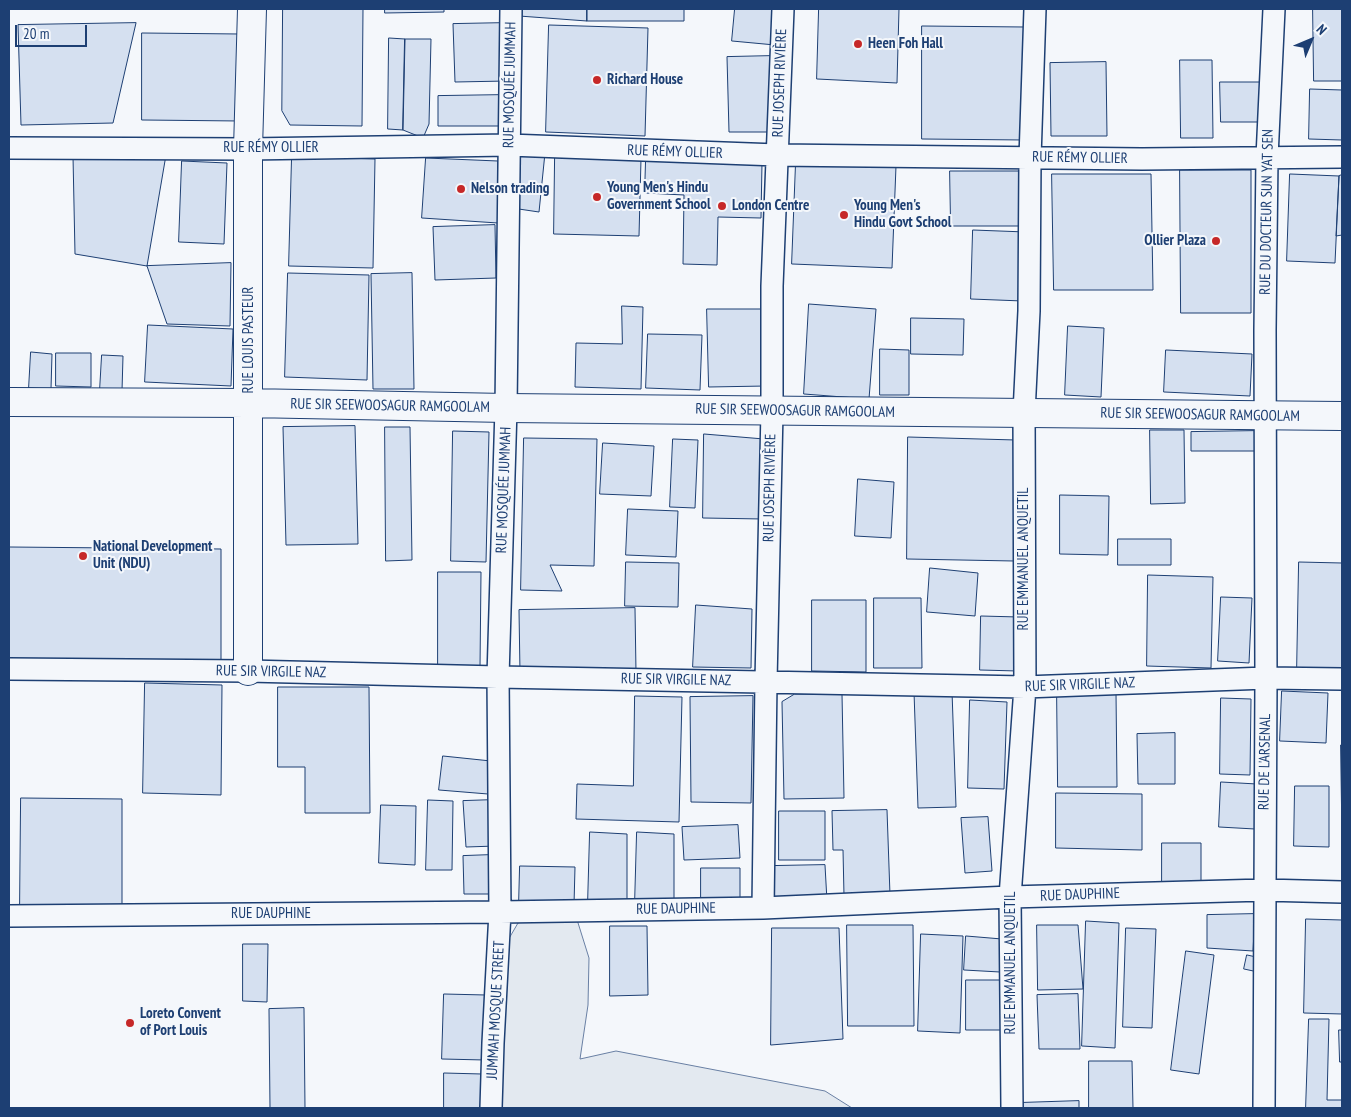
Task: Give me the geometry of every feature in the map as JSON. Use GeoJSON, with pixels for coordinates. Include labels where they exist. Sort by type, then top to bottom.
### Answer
{"type":"FeatureCollection","features":[{"type":"Feature","properties":{"kind":"main road","name":"RUE LOUIS PASTEUR"},"geometry":{"type":"LineString","coordinates":[[248,671],[248,149],[252,9]]}},
{"type":"Feature","properties":{"kind":"main road","name":"RUE SIR SEEWOOSAGUR RAMGOOLAM"},"geometry":{"type":"LineString","coordinates":[[9,402],[249,403],[506,408],[1342,416]]}},
{"type":"Feature","properties":{"kind":"street","name":"RUE MOSQUÉE JUMMAH"},"geometry":{"type":"LineString","coordinates":[[500,912],[498,677],[506,408],[510,9]]}},
{"type":"Feature","properties":{"kind":"street","name":"RUE JOSEPH RIVIÈRE"},"geometry":{"type":"LineString","coordinates":[[763,908],[772,410],[772,286],[783,9]]}},
{"type":"Feature","properties":{"kind":"street","name":"RUE EMMANUEL ANQUETIL"},"geometry":{"type":"LineString","coordinates":[[1012,1108],[1010,897],[1025,687],[1024,413],[1029,311],[1030,158],[1035,9]]}},
{"type":"Feature","properties":{"kind":"street","name":"RUE DU DOCTEUR SUN YAT SEN"},"geometry":{"type":"LineString","coordinates":[[1265,415],[1267,157],[1274,9]]}},
{"type":"Feature","properties":{"kind":"street","name":"RUE RÉMY OLLIER"},"geometry":{"type":"LineString","coordinates":[[9,148],[248,149],[509,145],[777,155],[1142,159],[1342,157]]}},
{"type":"Feature","properties":{"kind":"street","name":"RUE DE L'ARSENAL"},"geometry":{"type":"LineString","coordinates":[[1264,1108],[1265,415]]}},
{"type":"Feature","properties":{"kind":"street","name":"RUE SIR VIRGILE NAZ"},"geometry":{"type":"LineString","coordinates":[[9,669],[248,671],[1025,687],[1266,678],[1342,679]]}},
{"type":"Feature","properties":{"kind":"street","name":"RUE DAUPHINE"},"geometry":{"type":"LineString","coordinates":[[9,916],[763,908],[1010,897],[1264,890],[1342,892]]}},
{"type":"Feature","properties":{"kind":"street","name":"JUMMAH MOSQUE STREET"},"geometry":{"type":"LineString","coordinates":[[491,1108],[500,912]]}},
{"type":"Feature","properties":{"kind":"shaded area"},"geometry":{"type":"Polygon","coordinates":[[[574,910],[589,958],[588,1005],[580,1059],[616,1051],[825,1091],[852,1108],[498,1108],[504,947],[518,923],[537,914],[574,910]]]}},
{"type":"Feature","properties":{"kind":"building"},"geometry":{"type":"Polygon","coordinates":[[[283,9],[363,9],[362,126],[290,125],[282,111],[283,9]]]}},
{"type":"Feature","properties":{"kind":"building"},"geometry":{"type":"Polygon","coordinates":[[[385,9],[444,9],[444,12],[385,13],[385,9]]]}},
{"type":"Feature","properties":{"kind":"building"},"geometry":{"type":"Polygon","coordinates":[[[519,9],[587,9],[587,21],[519,16],[519,9]]]}},
{"type":"Feature","properties":{"kind":"building"},"geometry":{"type":"Polygon","coordinates":[[[587,9],[684,9],[684,21],[587,21],[587,9]]]}},
{"type":"Feature","properties":{"kind":"building"},"geometry":{"type":"Polygon","coordinates":[[[735,9],[778,9],[775,45],[732,41],[735,9]]]}},
{"type":"Feature","properties":{"kind":"building","name":"Heen Foh Hall"},"geometry":{"type":"Polygon","coordinates":[[[819,9],[899,9],[897,83],[817,79],[819,9]]]}},
{"type":"Feature","properties":{"kind":"building"},"geometry":{"type":"Polygon","coordinates":[[[1313,9],[1342,9],[1342,81],[1314,81],[1313,9]]]}},
{"type":"Feature","properties":{"kind":"building"},"geometry":{"type":"Polygon","coordinates":[[[136,23],[113,123],[21,125],[18,25],[136,23]]]}},
{"type":"Feature","properties":{"kind":"building"},"geometry":{"type":"Polygon","coordinates":[[[506,23],[507,81],[455,82],[453,24],[506,23]]]}},
{"type":"Feature","properties":{"kind":"building","name":"Richard House"},"geometry":{"type":"Polygon","coordinates":[[[549,25],[648,28],[645,136],[546,132],[549,25]]]}},
{"type":"Feature","properties":{"kind":"building"},"geometry":{"type":"Polygon","coordinates":[[[922,26],[1025,27],[1024,140],[922,139],[922,26]]]}},
{"type":"Feature","properties":{"kind":"building"},"geometry":{"type":"Polygon","coordinates":[[[142,33],[240,34],[240,121],[142,120],[142,33]]]}},
{"type":"Feature","properties":{"kind":"building"},"geometry":{"type":"Polygon","coordinates":[[[389,38],[405,39],[403,130],[388,129],[389,38]]]}},
{"type":"Feature","properties":{"kind":"building"},"geometry":{"type":"Polygon","coordinates":[[[405,39],[431,39],[429,124],[423,138],[403,130],[405,39]]]}},
{"type":"Feature","properties":{"kind":"building"},"geometry":{"type":"Polygon","coordinates":[[[772,56],[774,132],[729,132],[727,57],[772,56]]]}},
{"type":"Feature","properties":{"kind":"building"},"geometry":{"type":"Polygon","coordinates":[[[1180,60],[1212,60],[1213,138],[1181,138],[1180,60]]]}},
{"type":"Feature","properties":{"kind":"building"},"geometry":{"type":"Polygon","coordinates":[[[1106,62],[1107,136],[1051,136],[1050,63],[1106,62]]]}},
{"type":"Feature","properties":{"kind":"building"},"geometry":{"type":"Polygon","coordinates":[[[1220,82],[1262,82],[1263,122],[1221,122],[1220,82]]]}},
{"type":"Feature","properties":{"kind":"building"},"geometry":{"type":"Polygon","coordinates":[[[1310,89],[1342,90],[1342,140],[1309,139],[1310,89]]]}},
{"type":"Feature","properties":{"kind":"building"},"geometry":{"type":"Polygon","coordinates":[[[504,95],[504,126],[438,126],[438,96],[504,95]]]}},
{"type":"Feature","properties":{"kind":"building"},"geometry":{"type":"Polygon","coordinates":[[[545,153],[539,212],[512,208],[518,156],[545,153]]]}},
{"type":"Feature","properties":{"kind":"building"},"geometry":{"type":"Polygon","coordinates":[[[166,155],[147,266],[75,254],[73,156],[166,155]]]}},
{"type":"Feature","properties":{"kind":"building"},"geometry":{"type":"Polygon","coordinates":[[[292,156],[375,159],[373,268],[289,266],[292,156]]]}},
{"type":"Feature","properties":{"kind":"building","name":"Young Men's Hindu Government School"},"geometry":{"type":"Polygon","coordinates":[[[555,157],[641,159],[639,236],[554,234],[555,157]]]}},
{"type":"Feature","properties":{"kind":"building","name":"Nelson trading"},"geometry":{"type":"Polygon","coordinates":[[[426,158],[498,161],[498,223],[422,218],[426,158]]]}},
{"type":"Feature","properties":{"kind":"building","name":"London Centre"},"geometry":{"type":"Polygon","coordinates":[[[646,159],[762,163],[761,218],[718,217],[717,265],[683,264],[684,195],[645,193],[646,159]]]}},
{"type":"Feature","properties":{"kind":"building"},"geometry":{"type":"Polygon","coordinates":[[[182,161],[227,163],[224,244],[179,242],[182,161]]]}},
{"type":"Feature","properties":{"kind":"building","name":"Young Men's Hindu Govt School"},"geometry":{"type":"Polygon","coordinates":[[[796,162],[896,166],[892,268],[792,264],[796,162]]]}},
{"type":"Feature","properties":{"kind":"building","name":"Ollier Plaza"},"geometry":{"type":"Polygon","coordinates":[[[1180,170],[1251,170],[1251,313],[1181,313],[1180,170]]]}},
{"type":"Feature","properties":{"kind":"building"},"geometry":{"type":"Polygon","coordinates":[[[950,171],[1023,171],[1024,226],[951,226],[950,171]]]}},
{"type":"Feature","properties":{"kind":"building"},"geometry":{"type":"Polygon","coordinates":[[[1052,174],[1151,174],[1153,290],[1054,290],[1052,174]]]}},
{"type":"Feature","properties":{"kind":"building"},"geometry":{"type":"Polygon","coordinates":[[[1290,174],[1339,176],[1335,263],[1287,261],[1290,174]]]}},
{"type":"Feature","properties":{"kind":"building"},"geometry":{"type":"Polygon","coordinates":[[[1342,175],[1342,235],[1336,236],[1339,176],[1342,175]]]}},
{"type":"Feature","properties":{"kind":"building"},"geometry":{"type":"Polygon","coordinates":[[[495,225],[496,278],[435,280],[433,227],[495,225]]]}},
{"type":"Feature","properties":{"kind":"building"},"geometry":{"type":"Polygon","coordinates":[[[973,230],[1026,232],[1023,301],[971,299],[973,230]]]}},
{"type":"Feature","properties":{"kind":"building"},"geometry":{"type":"Polygon","coordinates":[[[231,263],[230,326],[167,324],[147,266],[231,263]]]}},
{"type":"Feature","properties":{"kind":"building"},"geometry":{"type":"Polygon","coordinates":[[[288,273],[369,275],[367,380],[285,377],[288,273]]]}},
{"type":"Feature","properties":{"kind":"building"},"geometry":{"type":"Polygon","coordinates":[[[412,273],[414,389],[373,389],[371,274],[412,273]]]}},
{"type":"Feature","properties":{"kind":"building"},"geometry":{"type":"Polygon","coordinates":[[[809,304],[876,309],[869,399],[804,394],[809,304]]]}},
{"type":"Feature","properties":{"kind":"building"},"geometry":{"type":"Polygon","coordinates":[[[622,306],[643,307],[641,389],[575,387],[576,343],[622,344],[622,306]]]}},
{"type":"Feature","properties":{"kind":"building"},"geometry":{"type":"Polygon","coordinates":[[[707,309],[764,309],[766,386],[709,387],[707,309]]]}},
{"type":"Feature","properties":{"kind":"building"},"geometry":{"type":"Polygon","coordinates":[[[911,318],[964,319],[963,355],[911,354],[911,318]]]}},
{"type":"Feature","properties":{"kind":"building"},"geometry":{"type":"Polygon","coordinates":[[[148,325],[233,329],[231,386],[145,382],[148,325]]]}},
{"type":"Feature","properties":{"kind":"building"},"geometry":{"type":"Polygon","coordinates":[[[1068,326],[1104,328],[1101,397],[1065,395],[1068,326]]]}},
{"type":"Feature","properties":{"kind":"building"},"geometry":{"type":"Polygon","coordinates":[[[648,334],[702,335],[700,390],[646,388],[648,334]]]}},
{"type":"Feature","properties":{"kind":"building"},"geometry":{"type":"Polygon","coordinates":[[[880,349],[909,350],[909,395],[880,395],[880,349]]]}},
{"type":"Feature","properties":{"kind":"building"},"geometry":{"type":"Polygon","coordinates":[[[1166,350],[1252,354],[1250,396],[1164,392],[1166,350]]]}},
{"type":"Feature","properties":{"kind":"building"},"geometry":{"type":"Polygon","coordinates":[[[31,352],[52,354],[51,389],[29,388],[31,352]]]}},
{"type":"Feature","properties":{"kind":"building"},"geometry":{"type":"Polygon","coordinates":[[[56,353],[91,353],[91,387],[56,386],[56,353]]]}},
{"type":"Feature","properties":{"kind":"building"},"geometry":{"type":"Polygon","coordinates":[[[102,355],[123,356],[122,391],[100,390],[102,355]]]}},
{"type":"Feature","properties":{"kind":"building"},"geometry":{"type":"Polygon","coordinates":[[[355,426],[358,544],[286,545],[283,427],[355,426]]]}},
{"type":"Feature","properties":{"kind":"building"},"geometry":{"type":"Polygon","coordinates":[[[385,427],[410,427],[412,560],[386,561],[385,427]]]}},
{"type":"Feature","properties":{"kind":"building"},"geometry":{"type":"Polygon","coordinates":[[[1150,430],[1184,430],[1185,503],[1151,504],[1150,430]]]}},
{"type":"Feature","properties":{"kind":"building"},"geometry":{"type":"Polygon","coordinates":[[[453,431],[489,432],[486,562],[451,561],[453,431]]]}},
{"type":"Feature","properties":{"kind":"building"},"geometry":{"type":"Polygon","coordinates":[[[1255,431],[1255,451],[1191,451],[1191,432],[1255,431]]]}},
{"type":"Feature","properties":{"kind":"building"},"geometry":{"type":"Polygon","coordinates":[[[704,434],[764,439],[763,519],[703,518],[704,434]]]}},
{"type":"Feature","properties":{"kind":"building"},"geometry":{"type":"Polygon","coordinates":[[[908,437],[1016,440],[1014,561],[907,559],[908,437]]]}},
{"type":"Feature","properties":{"kind":"building"},"geometry":{"type":"Polygon","coordinates":[[[524,438],[597,439],[594,566],[550,565],[562,591],[521,590],[524,438]]]}},
{"type":"Feature","properties":{"kind":"building"},"geometry":{"type":"Polygon","coordinates":[[[673,439],[698,440],[695,508],[670,507],[673,439]]]}},
{"type":"Feature","properties":{"kind":"building"},"geometry":{"type":"Polygon","coordinates":[[[603,443],[654,446],[651,496],[600,494],[603,443]]]}},
{"type":"Feature","properties":{"kind":"building"},"geometry":{"type":"Polygon","coordinates":[[[858,479],[894,482],[891,538],[855,536],[858,479]]]}},
{"type":"Feature","properties":{"kind":"building"},"geometry":{"type":"Polygon","coordinates":[[[1060,495],[1109,496],[1108,555],[1060,554],[1060,495]]]}},
{"type":"Feature","properties":{"kind":"building"},"geometry":{"type":"Polygon","coordinates":[[[628,509],[678,511],[676,557],[626,555],[628,509]]]}},
{"type":"Feature","properties":{"kind":"building"},"geometry":{"type":"Polygon","coordinates":[[[1118,539],[1171,539],[1171,565],[1118,565],[1118,539]]]}},
{"type":"Feature","properties":{"kind":"building"},"geometry":{"type":"Polygon","coordinates":[[[9,547],[221,549],[221,667],[9,665],[9,547]]]}},
{"type":"Feature","properties":{"kind":"building"},"geometry":{"type":"Polygon","coordinates":[[[626,562],[679,563],[678,607],[625,606],[626,562]]]}},
{"type":"Feature","properties":{"kind":"building"},"geometry":{"type":"Polygon","coordinates":[[[1299,562],[1342,563],[1342,673],[1297,671],[1299,562]]]}},
{"type":"Feature","properties":{"kind":"building"},"geometry":{"type":"Polygon","coordinates":[[[930,568],[978,573],[975,616],[927,612],[930,568]]]}},
{"type":"Feature","properties":{"kind":"building"},"geometry":{"type":"Polygon","coordinates":[[[438,572],[481,572],[480,668],[438,668],[438,572]]]}},
{"type":"Feature","properties":{"kind":"building"},"geometry":{"type":"Polygon","coordinates":[[[1148,575],[1213,577],[1211,668],[1147,666],[1148,575]]]}},
{"type":"Feature","properties":{"kind":"building"},"geometry":{"type":"Polygon","coordinates":[[[1221,597],[1252,598],[1249,663],[1218,661],[1221,597]]]}},
{"type":"Feature","properties":{"kind":"building"},"geometry":{"type":"Polygon","coordinates":[[[874,598],[921,598],[922,668],[874,668],[874,598]]]}},
{"type":"Feature","properties":{"kind":"building"},"geometry":{"type":"Polygon","coordinates":[[[812,600],[866,600],[866,672],[812,671],[812,600]]]}},
{"type":"Feature","properties":{"kind":"building"},"geometry":{"type":"Polygon","coordinates":[[[696,605],[752,609],[751,668],[693,667],[696,605]]]}},
{"type":"Feature","properties":{"kind":"building"},"geometry":{"type":"Polygon","coordinates":[[[635,608],[636,672],[520,673],[519,610],[635,608]]]}},
{"type":"Feature","properties":{"kind":"building"},"geometry":{"type":"Polygon","coordinates":[[[981,616],[1019,617],[1018,671],[980,670],[981,616]]]}},
{"type":"Feature","properties":{"kind":"building"},"geometry":{"type":"Polygon","coordinates":[[[145,683],[222,685],[221,795],[143,793],[145,683]]]}},
{"type":"Feature","properties":{"kind":"building"},"geometry":{"type":"Polygon","coordinates":[[[278,687],[369,687],[370,813],[305,813],[305,767],[278,767],[278,687]]]}},
{"type":"Feature","properties":{"kind":"building"},"geometry":{"type":"Polygon","coordinates":[[[952,691],[956,807],[918,808],[914,692],[952,691]]]}},
{"type":"Feature","properties":{"kind":"building"},"geometry":{"type":"Polygon","coordinates":[[[1282,691],[1328,693],[1326,743],[1280,741],[1282,691]]]}},
{"type":"Feature","properties":{"kind":"building"},"geometry":{"type":"Polygon","coordinates":[[[1057,692],[1116,692],[1117,787],[1058,787],[1057,692]]]}},
{"type":"Feature","properties":{"kind":"building"},"geometry":{"type":"Polygon","coordinates":[[[795,694],[842,694],[844,798],[784,799],[782,702],[795,694]]]}},
{"type":"Feature","properties":{"kind":"building"},"geometry":{"type":"Polygon","coordinates":[[[635,696],[682,697],[679,822],[576,819],[577,784],[633,786],[635,696]]]}},
{"type":"Feature","properties":{"kind":"building"},"geometry":{"type":"Polygon","coordinates":[[[753,696],[751,803],[691,802],[690,697],[753,696]]]}},
{"type":"Feature","properties":{"kind":"building"},"geometry":{"type":"Polygon","coordinates":[[[1221,698],[1251,699],[1250,775],[1220,774],[1221,698]]]}},
{"type":"Feature","properties":{"kind":"building"},"geometry":{"type":"Polygon","coordinates":[[[970,700],[1007,702],[1004,789],[968,788],[970,700]]]}},
{"type":"Feature","properties":{"kind":"building"},"geometry":{"type":"Polygon","coordinates":[[[1175,733],[1175,784],[1138,784],[1137,734],[1175,733]]]}},
{"type":"Feature","properties":{"kind":"building"},"geometry":{"type":"Polygon","coordinates":[[[1341,745],[1342,745],[1342,838],[1341,745]]]}},
{"type":"Feature","properties":{"kind":"building"},"geometry":{"type":"Polygon","coordinates":[[[443,756],[491,761],[488,794],[439,790],[443,756]]]}},
{"type":"Feature","properties":{"kind":"building"},"geometry":{"type":"Polygon","coordinates":[[[1221,782],[1257,784],[1255,829],[1219,827],[1221,782]]]}},
{"type":"Feature","properties":{"kind":"building"},"geometry":{"type":"Polygon","coordinates":[[[1295,786],[1329,786],[1329,847],[1294,846],[1295,786]]]}},
{"type":"Feature","properties":{"kind":"building"},"geometry":{"type":"Polygon","coordinates":[[[1056,793],[1142,794],[1142,850],[1056,848],[1056,793]]]}},
{"type":"Feature","properties":{"kind":"building"},"geometry":{"type":"Polygon","coordinates":[[[21,798],[122,799],[122,906],[20,905],[21,798]]]}},
{"type":"Feature","properties":{"kind":"building"},"geometry":{"type":"Polygon","coordinates":[[[428,800],[453,801],[452,870],[426,870],[428,800]]]}},
{"type":"Feature","properties":{"kind":"building"},"geometry":{"type":"Polygon","coordinates":[[[494,800],[496,846],[466,847],[463,801],[494,800]]]}},
{"type":"Feature","properties":{"kind":"building"},"geometry":{"type":"Polygon","coordinates":[[[381,805],[416,806],[415,865],[379,863],[381,805]]]}},
{"type":"Feature","properties":{"kind":"building"},"geometry":{"type":"Polygon","coordinates":[[[887,810],[890,895],[844,896],[843,850],[833,850],[832,811],[887,810]]]}},
{"type":"Feature","properties":{"kind":"building"},"geometry":{"type":"Polygon","coordinates":[[[779,811],[825,811],[825,860],[779,860],[779,811]]]}},
{"type":"Feature","properties":{"kind":"building"},"geometry":{"type":"Polygon","coordinates":[[[988,817],[992,871],[965,873],[961,818],[988,817]]]}},
{"type":"Feature","properties":{"kind":"building"},"geometry":{"type":"Polygon","coordinates":[[[738,825],[740,858],[684,860],[682,827],[738,825]]]}},
{"type":"Feature","properties":{"kind":"building"},"geometry":{"type":"Polygon","coordinates":[[[590,832],[627,834],[627,902],[588,903],[590,832]]]}},
{"type":"Feature","properties":{"kind":"building"},"geometry":{"type":"Polygon","coordinates":[[[637,832],[674,834],[674,902],[635,903],[637,832]]]}},
{"type":"Feature","properties":{"kind":"building"},"geometry":{"type":"Polygon","coordinates":[[[1162,843],[1201,843],[1201,886],[1162,886],[1162,843]]]}},
{"type":"Feature","properties":{"kind":"building"},"geometry":{"type":"Polygon","coordinates":[[[491,855],[492,894],[464,894],[463,856],[491,855]]]}},
{"type":"Feature","properties":{"kind":"building"},"geometry":{"type":"Polygon","coordinates":[[[825,865],[827,901],[773,902],[772,866],[825,865]]]}},
{"type":"Feature","properties":{"kind":"building"},"geometry":{"type":"Polygon","coordinates":[[[520,866],[575,867],[574,905],[519,904],[520,866]]]}},
{"type":"Feature","properties":{"kind":"building"},"geometry":{"type":"Polygon","coordinates":[[[701,868],[740,868],[740,904],[701,905],[701,868]]]}},
{"type":"Feature","properties":{"kind":"building"},"geometry":{"type":"Polygon","coordinates":[[[1255,914],[1253,951],[1207,948],[1207,915],[1255,914]]]}},
{"type":"Feature","properties":{"kind":"building"},"geometry":{"type":"Polygon","coordinates":[[[1306,919],[1342,920],[1342,1014],[1304,1013],[1306,919]]]}},
{"type":"Feature","properties":{"kind":"building"},"geometry":{"type":"Polygon","coordinates":[[[1086,921],[1119,923],[1115,1048],[1082,1046],[1086,921]]]}},
{"type":"Feature","properties":{"kind":"building"},"geometry":{"type":"Polygon","coordinates":[[[847,925],[913,925],[914,1026],[848,1026],[847,925]]]}},
{"type":"Feature","properties":{"kind":"building"},"geometry":{"type":"Polygon","coordinates":[[[1037,925],[1078,925],[1083,989],[1038,990],[1037,925]]]}},
{"type":"Feature","properties":{"kind":"building"},"geometry":{"type":"Polygon","coordinates":[[[610,926],[647,926],[648,995],[610,996],[610,926]]]}},
{"type":"Feature","properties":{"kind":"building"},"geometry":{"type":"Polygon","coordinates":[[[772,928],[839,928],[843,1039],[771,1045],[772,928]]]}},
{"type":"Feature","properties":{"kind":"building"},"geometry":{"type":"Polygon","coordinates":[[[1126,928],[1156,929],[1152,1028],[1123,1027],[1126,928]]]}},
{"type":"Feature","properties":{"kind":"building"},"geometry":{"type":"Polygon","coordinates":[[[921,934],[963,936],[960,1033],[918,1031],[921,934]]]}},
{"type":"Feature","properties":{"kind":"building"},"geometry":{"type":"Polygon","coordinates":[[[966,936],[1002,939],[1000,972],[964,970],[966,936]]]}},
{"type":"Feature","properties":{"kind":"building"},"geometry":{"type":"Polygon","coordinates":[[[243,944],[268,944],[267,1002],[243,1001],[243,944]]]}},
{"type":"Feature","properties":{"kind":"building"},"geometry":{"type":"Polygon","coordinates":[[[1186,951],[1214,955],[1199,1074],[1171,1070],[1186,951]]]}},
{"type":"Feature","properties":{"kind":"building"},"geometry":{"type":"Polygon","coordinates":[[[1247,955],[1261,958],[1258,972],[1244,969],[1247,955]]]}},
{"type":"Feature","properties":{"kind":"building"},"geometry":{"type":"Polygon","coordinates":[[[966,980],[1004,980],[1004,1030],[966,1030],[966,980]]]}},
{"type":"Feature","properties":{"kind":"building"},"geometry":{"type":"Polygon","coordinates":[[[444,994],[486,995],[485,1060],[442,1059],[444,994]]]}},
{"type":"Feature","properties":{"kind":"building"},"geometry":{"type":"Polygon","coordinates":[[[1078,994],[1080,1049],[1039,1049],[1037,995],[1078,994]]]}},
{"type":"Feature","properties":{"kind":"building"},"geometry":{"type":"Polygon","coordinates":[[[304,1008],[305,1108],[270,1108],[269,1009],[304,1008]]]}},
{"type":"Feature","properties":{"kind":"building"},"geometry":{"type":"Polygon","coordinates":[[[1309,1019],[1329,1019],[1327,1100],[1342,1100],[1342,1108],[1306,1108],[1309,1019]]]}},
{"type":"Feature","properties":{"kind":"building"},"geometry":{"type":"Polygon","coordinates":[[[1339,1030],[1342,1030],[1342,1062],[1340,1062],[1339,1030]]]}},
{"type":"Feature","properties":{"kind":"building"},"geometry":{"type":"Polygon","coordinates":[[[1089,1061],[1132,1061],[1133,1108],[1089,1108],[1089,1061]]]}},
{"type":"Feature","properties":{"kind":"building"},"geometry":{"type":"Polygon","coordinates":[[[444,1073],[482,1074],[482,1108],[444,1108],[444,1073]]]}},
{"type":"Feature","properties":{"kind":"building"},"geometry":{"type":"Polygon","coordinates":[[[1079,1101],[1079,1108],[1018,1108],[1018,1103],[1079,1101]]]}},
{"type":"Feature","properties":{"kind":"place","name":"Heen Foh Hall"},"geometry":{"type":"Point","coordinates":[858,44]}},
{"type":"Feature","properties":{"kind":"place","name":"Richard House"},"geometry":{"type":"Point","coordinates":[597,80]}},
{"type":"Feature","properties":{"kind":"place","name":"Nelson trading"},"geometry":{"type":"Point","coordinates":[461,189]}},
{"type":"Feature","properties":{"kind":"place","name":"Young Men's Hindu Government School"},"geometry":{"type":"Point","coordinates":[597,197]}},
{"type":"Feature","properties":{"kind":"place","name":"London Centre"},"geometry":{"type":"Point","coordinates":[722,206]}},
{"type":"Feature","properties":{"kind":"place","name":"Young Men's Hindu Govt School"},"geometry":{"type":"Point","coordinates":[844,215]}},
{"type":"Feature","properties":{"kind":"place","name":"Ollier Plaza"},"geometry":{"type":"Point","coordinates":[1216,241]}},
{"type":"Feature","properties":{"kind":"place","name":"National Development Unit (NDU)"},"geometry":{"type":"Point","coordinates":[83,556]}},
{"type":"Feature","properties":{"kind":"place","name":"Loreto Convent of Port Louis"},"geometry":{"type":"Point","coordinates":[130,1023]}}]}
